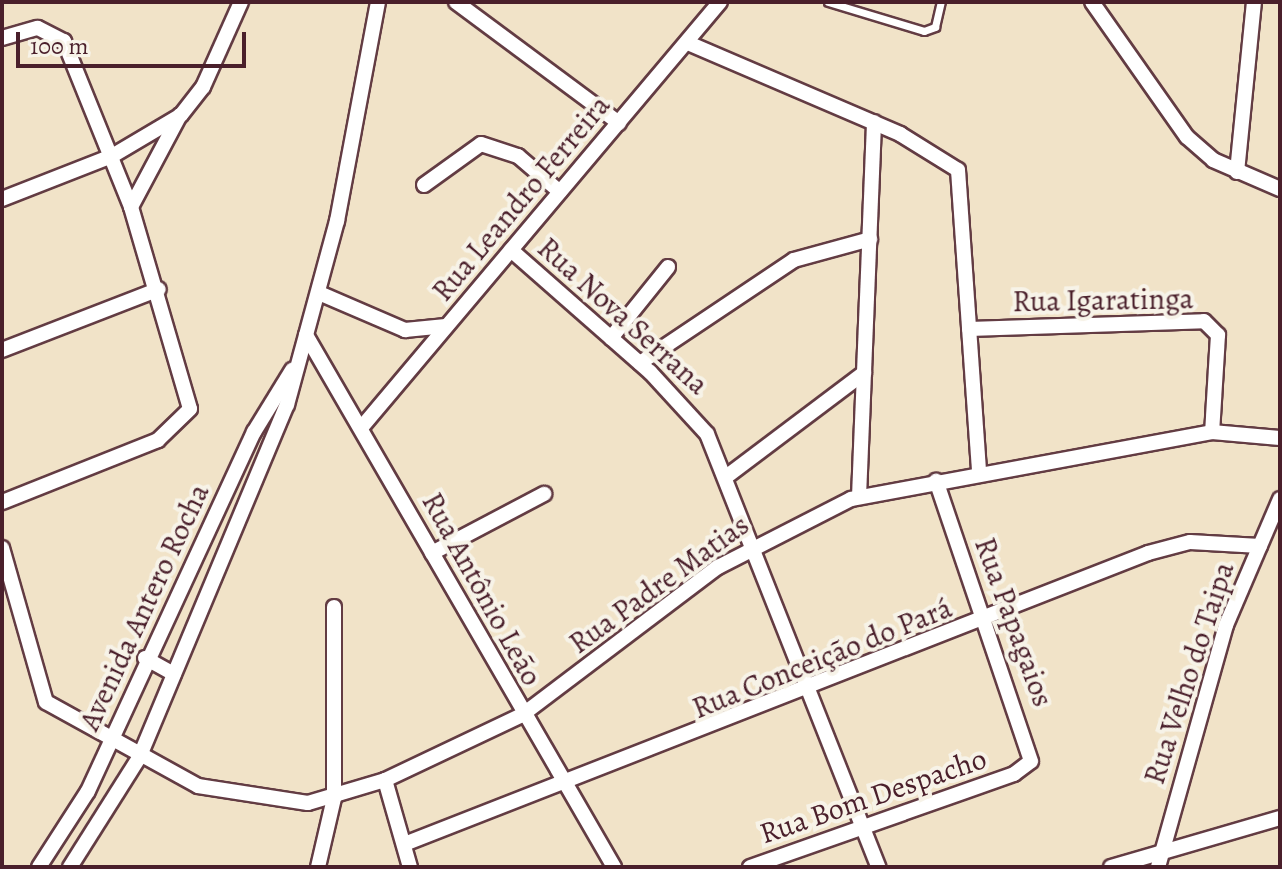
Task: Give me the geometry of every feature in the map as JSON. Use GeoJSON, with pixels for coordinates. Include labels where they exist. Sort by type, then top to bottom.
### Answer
{"type":"FeatureCollection","features":[{"type":"Feature","properties":{"kind":"street"},"geometry":{"type":"LineString","coordinates":[[131,207],[181,115],[203,87],[241,2]]}},
{"type":"Feature","properties":{"kind":"street","name":"Avenida Antero Rocha"},"geometry":{"type":"LineString","coordinates":[[70,867],[139,758],[287,405],[294,367],[319,293],[378,2]]}},
{"type":"Feature","properties":{"kind":"street"},"geometry":{"type":"LineString","coordinates":[[456,2],[619,123]]}},
{"type":"Feature","properties":{"kind":"street","name":"Rua Leandro Ferreira"},"geometry":{"type":"LineString","coordinates":[[361,428],[720,2]]}},
{"type":"Feature","properties":{"kind":"street"},"geometry":{"type":"LineString","coordinates":[[1092,2],[1187,137],[1237,172],[1280,189]]}},
{"type":"Feature","properties":{"kind":"street"},"geometry":{"type":"LineString","coordinates":[[1237,172],[1254,2]]}},
{"type":"Feature","properties":{"kind":"street"},"geometry":{"type":"LineString","coordinates":[[2,38],[38,28],[64,41],[131,207],[159,289],[190,409],[165,436],[2,502]]}},
{"type":"Feature","properties":{"kind":"street"},"geometry":{"type":"LineString","coordinates":[[688,43],[874,122],[958,170],[967,220],[969,329],[979,474]]}},
{"type":"Feature","properties":{"kind":"street"},"geometry":{"type":"LineString","coordinates":[[2,199],[112,156],[181,115]]}},
{"type":"Feature","properties":{"kind":"street"},"geometry":{"type":"LineString","coordinates":[[859,497],[874,122]]}},
{"type":"Feature","properties":{"kind":"street"},"geometry":{"type":"LineString","coordinates":[[424,185],[481,144],[518,156],[560,192]]}},
{"type":"Feature","properties":{"kind":"street"},"geometry":{"type":"LineString","coordinates":[[640,363],[794,260],[870,239]]}},
{"type":"Feature","properties":{"kind":"street","name":"Rua Nova Serrana"},"geometry":{"type":"LineString","coordinates":[[511,250],[693,413],[726,477],[878,867]]}},
{"type":"Feature","properties":{"kind":"street"},"geometry":{"type":"LineString","coordinates":[[611,338],[668,267]]}},
{"type":"Feature","properties":{"kind":"street"},"geometry":{"type":"LineString","coordinates":[[2,350],[159,289]]}},
{"type":"Feature","properties":{"kind":"street"},"geometry":{"type":"LineString","coordinates":[[319,293],[405,330],[446,326]]}},
{"type":"Feature","properties":{"kind":"street","name":"Rua Igaratinga"},"geometry":{"type":"LineString","coordinates":[[969,329],[1204,321],[1218,335],[1219,348],[1212,432]]}},
{"type":"Feature","properties":{"kind":"street","name":"Rua Antônio Leão"},"geometry":{"type":"LineString","coordinates":[[306,335],[522,715],[614,867]]}},
{"type":"Feature","properties":{"kind":"street","name":"Avenida Antero Rocha"},"geometry":{"type":"LineString","coordinates":[[39,867],[67,826],[113,739],[145,658],[271,397],[294,367]]}},
{"type":"Feature","properties":{"kind":"street"},"geometry":{"type":"LineString","coordinates":[[726,477],[864,373]]}},
{"type":"Feature","properties":{"kind":"street","name":"Rua Padre Matias"},"geometry":{"type":"LineString","coordinates":[[2,548],[37,687],[46,702],[113,739],[139,758],[198,786],[275,803],[334,798],[385,780],[522,715],[753,545],[859,497],[1212,432],[1280,438]]}},
{"type":"Feature","properties":{"kind":"street","name":"Rua Papagaios"},"geometry":{"type":"LineString","coordinates":[[936,481],[1031,750],[1031,761],[1014,774]]}},
{"type":"Feature","properties":{"kind":"street"},"geometry":{"type":"LineString","coordinates":[[432,553],[544,494]]}},
{"type":"Feature","properties":{"kind":"street","name":"Rua Velho do Taipa"},"geometry":{"type":"LineString","coordinates":[[1159,860],[1226,625],[1280,499]]}},
{"type":"Feature","properties":{"kind":"street","name":"Rua Conceição do Pará"},"geometry":{"type":"LineString","coordinates":[[407,843],[565,786],[811,690],[1148,553],[1190,542],[1260,546]]}},
{"type":"Feature","properties":{"kind":"street"},"geometry":{"type":"LineString","coordinates":[[318,867],[334,798],[334,607]]}},
{"type":"Feature","properties":{"kind":"street"},"geometry":{"type":"LineString","coordinates":[[145,658],[174,674]]}},
{"type":"Feature","properties":{"kind":"street","name":"Rua Bom Despacho"},"geometry":{"type":"LineString","coordinates":[[750,867],[1014,774]]}},
{"type":"Feature","properties":{"kind":"street"},"geometry":{"type":"LineString","coordinates":[[385,780],[407,843],[410,867]]}},
{"type":"Feature","properties":{"kind":"street"},"geometry":{"type":"LineString","coordinates":[[1111,867],[1159,860],[1280,818]]}},
{"type":"Feature","properties":{"kind":"street"},"geometry":{"type":"LineString","coordinates":[[67,826],[88,843]]}},
{"type":"Feature","properties":{"kind":"lane"},"geometry":{"type":"LineString","coordinates":[[828,2],[924,31],[935,27],[941,2]]}}]}
